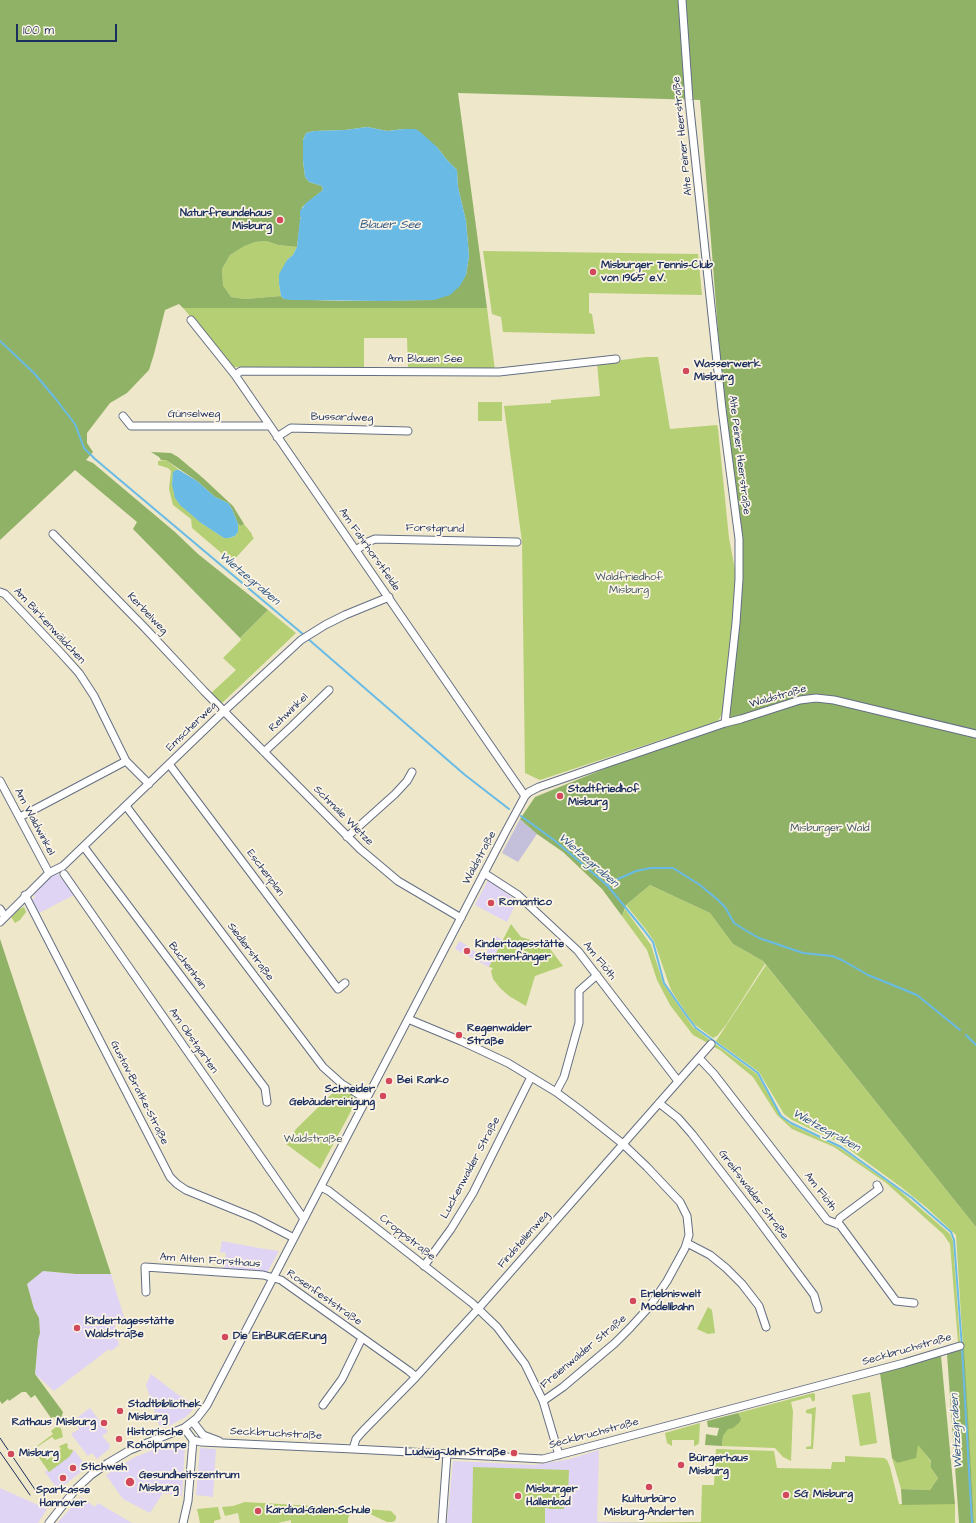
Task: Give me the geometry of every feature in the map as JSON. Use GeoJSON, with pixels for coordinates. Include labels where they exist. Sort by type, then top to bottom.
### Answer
{"type":"FeatureCollection","features":[{"type":"Feature","properties":{"kind":"street","name":"Alte Peiner Heerstraße"},"geometry":{"type":"LineString","coordinates":[[682,0],[689,100],[722,409],[739,539],[739,579],[736,624],[725,723]]}},
{"type":"Feature","properties":{"kind":"street","name":"Am Fahrhorstfelde"},"geometry":{"type":"LineString","coordinates":[[191,320],[235,375],[526,796]]}},
{"type":"Feature","properties":{"kind":"street","name":"Am Blauen See"},"geometry":{"type":"LineString","coordinates":[[235,375],[241,371],[499,372],[616,359]]}},
{"type":"Feature","properties":{"kind":"street","name":"Günselweg"},"geometry":{"type":"LineString","coordinates":[[123,416],[131,426],[270,426]]}},
{"type":"Feature","properties":{"kind":"street","name":"Bussardweg"},"geometry":{"type":"LineString","coordinates":[[277,436],[291,428],[408,431]]}},
{"type":"Feature","properties":{"kind":"street","name":"Kerbelweg"},"geometry":{"type":"LineString","coordinates":[[53,534],[224,712]]}},
{"type":"Feature","properties":{"kind":"street","name":"Forstgrund"},"geometry":{"type":"LineString","coordinates":[[356,550],[375,539],[517,542]]}},
{"type":"Feature","properties":{"kind":"street","name":"Am Birkenwäldchen"},"geometry":{"type":"LineString","coordinates":[[0,592],[5,594],[58,649],[79,674],[94,696],[126,761],[148,784]]}},
{"type":"Feature","properties":{"kind":"street","name":"Emscherweg"},"geometry":{"type":"LineString","coordinates":[[2,920],[25,895],[49,873],[63,866],[84,847],[169,764],[303,639],[345,615],[389,597]]}},
{"type":"Feature","properties":{"kind":"street","name":"Rehwinkel"},"geometry":{"type":"LineString","coordinates":[[264,752],[329,690]]}},
{"type":"Feature","properties":{"kind":"street","name":"Waldstraße"},"geometry":{"type":"LineString","coordinates":[[49,1523],[75,1490],[108,1462],[130,1450],[184,1428],[193,1422],[207,1405],[484,873],[526,796],[539,786],[725,723],[800,700],[816,698],[834,700],[976,734]]}},
{"type":"Feature","properties":{"kind":"street","name":"Schmale Wietze"},"geometry":{"type":"LineString","coordinates":[[224,712],[372,861],[398,881],[461,918]]}},
{"type":"Feature","properties":{"kind":"street"},"geometry":{"type":"LineString","coordinates":[[20,817],[126,761]]}},
{"type":"Feature","properties":{"kind":"street","name":"Eschenplan"},"geometry":{"type":"LineString","coordinates":[[169,764],[338,989],[345,983]]}},
{"type":"Feature","properties":{"kind":"street"},"geometry":{"type":"LineString","coordinates":[[347,837],[395,794],[407,781],[412,772]]}},
{"type":"Feature","properties":{"kind":"street","name":"Am Waldwinkel"},"geometry":{"type":"LineString","coordinates":[[0,781],[49,873]]}},
{"type":"Feature","properties":{"kind":"street","name":"Siedlerstraße"},"geometry":{"type":"LineString","coordinates":[[126,806],[323,1067],[342,1084],[366,1099]]}},
{"type":"Feature","properties":{"kind":"street","name":"Buchenhain"},"geometry":{"type":"LineString","coordinates":[[84,847],[265,1088],[267,1102]]}},
{"type":"Feature","properties":{"kind":"street","name":"Am Flöth"},"geometry":{"type":"LineString","coordinates":[[484,873],[518,895],[578,951],[598,975],[678,1081]]}},
{"type":"Feature","properties":{"kind":"street","name":"Am Obstgarten"},"geometry":{"type":"LineString","coordinates":[[64,874],[304,1220]]}},
{"type":"Feature","properties":{"kind":"street","name":"Gustav-Bratke-Straße"},"geometry":{"type":"LineString","coordinates":[[25,895],[170,1177],[186,1190],[260,1220],[294,1238]]}},
{"type":"Feature","properties":{"kind":"street"},"geometry":{"type":"LineString","coordinates":[[0,909],[2,920]]}},
{"type":"Feature","properties":{"kind":"street"},"geometry":{"type":"LineString","coordinates":[[556,1092],[564,1077],[580,1023],[579,991],[598,975]]}},
{"type":"Feature","properties":{"kind":"street"},"geometry":{"type":"LineString","coordinates":[[408,1019],[483,1051],[531,1077],[556,1092],[623,1144]]}},
{"type":"Feature","properties":{"kind":"street","name":"Findstellenweg"},"geometry":{"type":"LineString","coordinates":[[353,1448],[356,1439],[363,1431],[416,1377],[478,1309],[711,1044]]}},
{"type":"Feature","properties":{"kind":"street","name":"Am Flöth"},"geometry":{"type":"LineString","coordinates":[[699,1058],[714,1074],[827,1220],[840,1225],[896,1301],[914,1303]]}},
{"type":"Feature","properties":{"kind":"street","name":"Luckenwalder Straße"},"geometry":{"type":"LineString","coordinates":[[424,1266],[451,1229],[473,1193],[531,1077]]}},
{"type":"Feature","properties":{"kind":"street","name":"Greifswalder Straße"},"geometry":{"type":"LineString","coordinates":[[659,1103],[678,1118],[692,1134],[814,1295],[818,1309]]}},
{"type":"Feature","properties":{"kind":"street","name":"Freienwalder Straße"},"geometry":{"type":"LineString","coordinates":[[543,1401],[563,1387],[630,1328],[656,1298],[673,1271],[687,1243],[689,1228],[687,1216],[680,1202],[623,1144]]}},
{"type":"Feature","properties":{"kind":"street","name":"Am Flöth"},"geometry":{"type":"LineString","coordinates":[[837,1224],[840,1218],[879,1188],[877,1186]]}},
{"type":"Feature","properties":{"kind":"street","name":"Croppstraße"},"geometry":{"type":"LineString","coordinates":[[321,1187],[329,1191],[424,1266],[478,1309],[497,1327],[525,1364],[543,1401],[559,1455]]}},
{"type":"Feature","properties":{"kind":"street"},"geometry":{"type":"LineString","coordinates":[[687,1243],[710,1255],[742,1284],[759,1306],[766,1327]]}},
{"type":"Feature","properties":{"kind":"street","name":"Am Alten Forsthaus"},"geometry":{"type":"LineString","coordinates":[[146,1292],[145,1267],[274,1278]]}},
{"type":"Feature","properties":{"kind":"street","name":"Rosenfeststraße"},"geometry":{"type":"LineString","coordinates":[[274,1278],[281,1280],[410,1371],[416,1377]]}},
{"type":"Feature","properties":{"kind":"street","name":"Rosenfeststraße"},"geometry":{"type":"LineString","coordinates":[[323,1405],[342,1379],[362,1338]]}},
{"type":"Feature","properties":{"kind":"street","name":"Seckbruchstraße"},"geometry":{"type":"LineString","coordinates":[[193,1440],[212,1443],[223,1442],[353,1448],[538,1460],[896,1365],[960,1346]]}},
{"type":"Feature","properties":{"kind":"street","name":"Seckbruchstraße"},"geometry":{"type":"LineString","coordinates":[[193,1422],[203,1435],[223,1442]]}},
{"type":"Feature","properties":{"kind":"street"},"geometry":{"type":"LineString","coordinates":[[183,1523],[188,1501],[193,1440],[184,1428]]}},
{"type":"Feature","properties":{"kind":"street"},"geometry":{"type":"LineString","coordinates":[[442,1523],[448,1454]]}},
{"type":"Feature","properties":{"kind":"shaded area"},"geometry":{"type":"Polygon","coordinates":[[[520,819],[537,834],[518,862],[502,853],[520,819]]]}},
{"type":"Feature","properties":{"kind":"shaded area"},"geometry":{"type":"Polygon","coordinates":[[[57,873],[74,895],[39,913],[32,899],[35,898],[34,895],[49,878],[57,873]]]}},
{"type":"Feature","properties":{"kind":"shaded area"},"geometry":{"type":"Polygon","coordinates":[[[488,880],[517,901],[507,922],[475,905],[488,880]]]}},
{"type":"Feature","properties":{"kind":"shaded area","name":"Kindertagesstätte Sternenfänger"},"geometry":{"type":"Polygon","coordinates":[[[495,936],[503,940],[489,967],[455,949],[459,941],[470,947],[470,949],[485,956],[495,936]]]}},
{"type":"Feature","properties":{"kind":"shaded area"},"geometry":{"type":"Polygon","coordinates":[[[222,1241],[279,1251],[267,1273],[223,1271],[226,1253],[220,1252],[222,1241]]]}},
{"type":"Feature","properties":{"kind":"shaded area","name":"Kindertagesstätte Waldstraße"},"geometry":{"type":"Polygon","coordinates":[[[42,1271],[76,1274],[111,1274],[124,1317],[115,1324],[114,1334],[119,1345],[111,1351],[109,1349],[54,1391],[35,1374],[40,1333],[39,1318],[34,1309],[27,1284],[42,1271]]]}},
{"type":"Feature","properties":{"kind":"shaded area"},"geometry":{"type":"Polygon","coordinates":[[[151,1374],[177,1394],[197,1405],[186,1417],[165,1428],[159,1425],[146,1385],[151,1374]]]}},
{"type":"Feature","properties":{"kind":"shaded area"},"geometry":{"type":"Polygon","coordinates":[[[90,1408],[108,1432],[102,1436],[110,1445],[109,1449],[97,1459],[92,1453],[88,1456],[71,1434],[79,1429],[73,1421],[90,1408]]]}},
{"type":"Feature","properties":{"kind":"shaded area"},"geometry":{"type":"Polygon","coordinates":[[[166,1445],[185,1446],[182,1496],[163,1493],[150,1513],[123,1499],[106,1475],[135,1457],[166,1445]]]}},
{"type":"Feature","properties":{"kind":"shaded area"},"geometry":{"type":"Polygon","coordinates":[[[200,1448],[216,1449],[213,1497],[196,1495],[200,1448]]]}},
{"type":"Feature","properties":{"kind":"shaded area"},"geometry":{"type":"Polygon","coordinates":[[[74,1450],[87,1467],[58,1490],[45,1472],[74,1450]]]}},
{"type":"Feature","properties":{"kind":"shaded area"},"geometry":{"type":"Polygon","coordinates":[[[599,1450],[597,1522],[646,1523],[447,1523],[453,1461],[535,1465],[570,1459],[599,1450]]]}},
{"type":"Feature","properties":{"kind":"shaded area"},"geometry":{"type":"Polygon","coordinates":[[[0,1488],[47,1509],[38,1523],[0,1523],[0,1488]]]}},
{"type":"Feature","properties":{"kind":"shaded area"},"geometry":{"type":"Polygon","coordinates":[[[81,1497],[95,1507],[98,1503],[132,1523],[57,1523],[81,1497]]]}},
{"type":"Feature","properties":{"kind":"green space","name":"Misburger Wald"},"geometry":{"type":"Polygon","coordinates":[[[0,0],[976,0],[976,1227],[763,961],[733,944],[710,913],[650,885],[626,905],[622,916],[602,889],[563,852],[537,834],[520,819],[535,797],[621,762],[728,724],[741,540],[724,407],[700,100],[458,93],[487,308],[183,308],[179,304],[165,310],[149,370],[127,393],[110,403],[87,433],[87,443],[93,452],[86,460],[93,463],[175,532],[198,554],[268,610],[240,638],[133,529],[137,522],[75,470],[0,540],[0,0]],[[367,127],[345,130],[314,131],[306,133],[303,140],[305,177],[309,182],[322,186],[323,190],[302,207],[297,247],[278,245],[266,241],[255,242],[244,246],[230,255],[222,269],[223,285],[231,297],[245,299],[281,296],[284,299],[341,301],[434,300],[466,275],[469,256],[466,221],[458,187],[457,170],[437,147],[404,129],[387,131],[367,127]]]}},
{"type":"Feature","properties":{"kind":"green space"},"geometry":{"type":"Polygon","coordinates":[[[266,241],[278,245],[297,247],[293,255],[287,260],[279,284],[281,296],[245,299],[231,297],[223,285],[222,269],[230,255],[244,245],[266,241]]]}},
{"type":"Feature","properties":{"kind":"green space","name":"Misburger Tennis-Club von 1965 e.V."},"geometry":{"type":"Polygon","coordinates":[[[483,251],[698,254],[702,295],[589,293],[589,313],[592,314],[595,334],[503,332],[501,317],[492,314],[483,251]]]}},
{"type":"Feature","properties":{"kind":"green space"},"geometry":{"type":"Polygon","coordinates":[[[183,308],[487,308],[495,370],[408,368],[407,338],[364,338],[364,368],[231,367],[183,308]]]}},
{"type":"Feature","properties":{"kind":"green space","name":"Waldfriedhof Misburg"},"geometry":{"type":"Polygon","coordinates":[[[658,357],[670,429],[717,425],[718,429],[729,538],[737,580],[723,712],[718,721],[540,780],[525,773],[522,542],[504,406],[551,403],[551,400],[600,396],[597,363],[658,357]]]}},
{"type":"Feature","properties":{"kind":"green space"},"geometry":{"type":"Polygon","coordinates":[[[478,402],[502,402],[502,421],[478,421],[478,402]]]}},
{"type":"Feature","properties":{"kind":"green space"},"geometry":{"type":"Polygon","coordinates":[[[151,452],[171,453],[178,457],[233,506],[244,524],[241,526],[238,524],[228,503],[215,497],[197,481],[166,460],[161,460],[151,452]]]}},
{"type":"Feature","properties":{"kind":"green space"},"geometry":{"type":"Polygon","coordinates":[[[166,460],[179,470],[176,470],[173,473],[172,484],[201,523],[224,538],[235,536],[238,532],[238,524],[241,526],[244,524],[252,534],[254,538],[232,562],[192,528],[191,519],[173,505],[169,489],[171,471],[168,468],[158,465],[158,461],[166,460]]]}},
{"type":"Feature","properties":{"kind":"green space"},"geometry":{"type":"Polygon","coordinates":[[[268,610],[296,633],[222,703],[218,703],[210,694],[236,670],[223,658],[241,640],[240,638],[268,610]]]}},
{"type":"Feature","properties":{"kind":"green space"},"geometry":{"type":"Polygon","coordinates":[[[650,885],[710,913],[733,944],[763,961],[765,964],[726,1025],[717,1036],[713,1038],[694,1024],[688,1016],[671,990],[654,941],[626,905],[650,885]]]}},
{"type":"Feature","properties":{"kind":"green space"},"geometry":{"type":"Polygon","coordinates":[[[24,907],[26,912],[20,920],[15,923],[11,917],[19,909],[24,907]]]}},
{"type":"Feature","properties":{"kind":"green space"},"geometry":{"type":"Polygon","coordinates":[[[625,909],[651,945],[663,983],[693,1027],[711,1041],[709,1043],[693,1035],[670,1005],[657,980],[647,950],[622,916],[625,909]]]}},
{"type":"Feature","properties":{"kind":"green space"},"geometry":{"type":"Polygon","coordinates":[[[511,924],[521,937],[547,945],[563,966],[535,976],[526,1006],[509,996],[500,988],[493,979],[491,971],[493,968],[489,967],[511,924]]]}},
{"type":"Feature","properties":{"kind":"green space"},"geometry":{"type":"Polygon","coordinates":[[[0,939],[111,1274],[76,1274],[43,1271],[27,1284],[34,1309],[39,1318],[40,1333],[35,1374],[63,1412],[60,1422],[58,1422],[59,1418],[52,1417],[51,1421],[47,1421],[51,1418],[35,1395],[31,1398],[26,1392],[22,1392],[9,1401],[8,1399],[2,1404],[0,1401],[0,939]]]}},
{"type":"Feature","properties":{"kind":"green space"},"geometry":{"type":"Polygon","coordinates":[[[766,965],[976,1227],[976,1523],[974,1523],[956,1235],[926,1207],[901,1187],[842,1144],[792,1120],[784,1114],[759,1072],[716,1041],[766,965]]]}},
{"type":"Feature","properties":{"kind":"green space"},"geometry":{"type":"Polygon","coordinates":[[[714,1043],[757,1074],[781,1116],[790,1124],[840,1148],[898,1189],[950,1234],[953,1241],[960,1342],[958,1342],[950,1244],[943,1234],[885,1182],[834,1147],[792,1129],[777,1115],[753,1077],[720,1050],[712,1046],[714,1043]]]}},
{"type":"Feature","properties":{"kind":"green space","name":"Waldstraße"},"geometry":{"type":"Polygon","coordinates":[[[340,1086],[358,1098],[320,1169],[286,1144],[296,1129],[340,1086]]]}},
{"type":"Feature","properties":{"kind":"green space"},"geometry":{"type":"Polygon","coordinates":[[[708,1307],[712,1310],[715,1333],[708,1334],[697,1329],[708,1307]]]}},
{"type":"Feature","properties":{"kind":"green space"},"geometry":{"type":"Polygon","coordinates":[[[964,1348],[974,1523],[959,1523],[947,1354],[964,1348]]]}},
{"type":"Feature","properties":{"kind":"green space"},"geometry":{"type":"Polygon","coordinates":[[[941,1356],[955,1504],[902,1505],[901,1489],[930,1490],[938,1478],[931,1468],[931,1461],[918,1445],[916,1458],[897,1463],[892,1458],[880,1373],[941,1356]]]}},
{"type":"Feature","properties":{"kind":"green space"},"geometry":{"type":"Polygon","coordinates":[[[870,1392],[877,1443],[860,1446],[852,1395],[870,1392]]]}},
{"type":"Feature","properties":{"kind":"green space"},"geometry":{"type":"Polygon","coordinates":[[[813,1393],[815,1394],[815,1400],[813,1402],[810,1397],[791,1402],[793,1411],[791,1461],[783,1457],[775,1448],[722,1446],[723,1436],[728,1428],[733,1428],[741,1418],[738,1413],[813,1393]]]}},
{"type":"Feature","properties":{"kind":"green space"},"geometry":{"type":"Polygon","coordinates":[[[816,1407],[813,1449],[806,1449],[806,1447],[811,1446],[812,1414],[806,1413],[806,1410],[816,1407]]]}},
{"type":"Feature","properties":{"kind":"green space"},"geometry":{"type":"Polygon","coordinates":[[[738,1413],[741,1418],[740,1422],[733,1428],[728,1429],[723,1436],[722,1446],[705,1445],[706,1434],[717,1436],[719,1428],[708,1427],[707,1421],[738,1413]]]}},
{"type":"Feature","properties":{"kind":"green space"},"geometry":{"type":"Polygon","coordinates":[[[700,1423],[699,1443],[697,1445],[694,1446],[694,1440],[672,1440],[672,1446],[667,1443],[665,1433],[700,1423]]]}},
{"type":"Feature","properties":{"kind":"green space"},"geometry":{"type":"Polygon","coordinates":[[[56,1427],[61,1428],[63,1437],[55,1440],[52,1437],[37,1447],[42,1458],[44,1456],[47,1460],[61,1449],[59,1446],[67,1443],[67,1447],[73,1451],[69,1457],[49,1472],[33,1449],[53,1434],[51,1431],[56,1427]]]}},
{"type":"Feature","properties":{"kind":"green space"},"geometry":{"type":"Polygon","coordinates":[[[918,1444],[931,1462],[931,1468],[938,1478],[930,1490],[901,1489],[892,1458],[897,1463],[918,1444]]]}},
{"type":"Feature","properties":{"kind":"green space","name":"SG Misburg"},"geometry":{"type":"Polygon","coordinates":[[[716,1449],[774,1451],[777,1468],[831,1469],[832,1462],[845,1462],[845,1456],[884,1458],[887,1460],[890,1467],[899,1504],[955,1504],[955,1523],[597,1523],[701,1522],[702,1485],[714,1485],[716,1449]]]}},
{"type":"Feature","properties":{"kind":"green space","name":"Misburger Hallenbad"},"geometry":{"type":"Polygon","coordinates":[[[473,1467],[569,1470],[568,1495],[564,1495],[564,1509],[545,1508],[545,1523],[472,1523],[473,1467]]]}},
{"type":"Feature","properties":{"kind":"green space"},"geometry":{"type":"Polygon","coordinates":[[[245,1502],[349,1508],[351,1512],[348,1518],[348,1523],[291,1523],[291,1520],[278,1523],[240,1523],[238,1513],[225,1516],[222,1507],[233,1506],[245,1502]]]}},
{"type":"Feature","properties":{"kind":"green space"},"geometry":{"type":"Polygon","coordinates":[[[218,1507],[221,1519],[214,1521],[214,1523],[200,1523],[197,1509],[218,1507]]]}},
{"type":"Feature","properties":{"kind":"green space"},"geometry":{"type":"Polygon","coordinates":[[[367,1509],[391,1511],[396,1516],[395,1521],[387,1522],[366,1512],[367,1509]]]}},
{"type":"Feature","properties":{"kind":"water","name":"Blauer See"},"geometry":{"type":"Polygon","coordinates":[[[367,127],[387,131],[415,129],[437,147],[457,170],[458,187],[466,221],[469,256],[466,275],[460,286],[450,295],[434,300],[384,301],[284,299],[281,296],[279,274],[297,247],[301,219],[300,211],[306,203],[323,190],[322,186],[309,182],[305,177],[303,140],[306,133],[314,131],[345,130],[367,127]]]}},
{"type":"Feature","properties":{"kind":"water"},"geometry":{"type":"Polygon","coordinates":[[[179,470],[197,481],[215,497],[228,503],[238,524],[238,532],[235,536],[224,538],[201,523],[180,505],[175,498],[172,484],[173,472],[179,470]]]}},
{"type":"Feature","properties":{"kind":"waterway","name":"Wietzegraben"},"geometry":{"type":"LineString","coordinates":[[0,341],[34,373],[55,398],[75,424],[84,448],[95,459],[304,635]]}},
{"type":"Feature","properties":{"kind":"waterway","name":"Wietzegraben"},"geometry":{"type":"LineString","coordinates":[[307,638],[465,775],[509,809]]}},
{"type":"Feature","properties":{"kind":"waterway","name":"Wietzegraben"},"geometry":{"type":"LineString","coordinates":[[521,816],[554,840],[607,885],[653,942],[664,983],[689,1019],[696,1028],[758,1073],[781,1116],[791,1123],[841,1147],[912,1198],[951,1232],[954,1240],[962,1348],[972,1523]]}},
{"type":"Feature","properties":{"kind":"waterway"},"geometry":{"type":"LineString","coordinates":[[607,885],[636,871],[651,868],[673,868],[700,885],[718,900],[725,907],[734,923],[759,938],[803,953],[832,956],[842,960],[868,975],[917,995],[960,1030]]}},
{"type":"Feature","properties":{"kind":"waterway"},"geometry":{"type":"LineString","coordinates":[[966,1035],[976,1045]]}},
{"type":"Feature","properties":{"kind":"tram line"},"geometry":{"type":"LineString","coordinates":[[0,1438],[36,1491]]}},
{"type":"Feature","properties":{"kind":"tram line"},"geometry":{"type":"LineString","coordinates":[[0,1452],[30,1495]]}},
{"type":"Feature","properties":{"kind":"place","name":"Naturfreundehaus Misburg"},"geometry":{"type":"Point","coordinates":[280,220]}},
{"type":"Feature","properties":{"kind":"place","name":"Misburger Tennis-Club von 1965 e.V."},"geometry":{"type":"Point","coordinates":[593,272]}},
{"type":"Feature","properties":{"kind":"place","name":"Wasserwerk Misburg"},"geometry":{"type":"Point","coordinates":[686,371]}},
{"type":"Feature","properties":{"kind":"place","name":"Stadtfriedhof Misburg"},"geometry":{"type":"Point","coordinates":[560,796]}},
{"type":"Feature","properties":{"kind":"place","name":"Romantico"},"geometry":{"type":"Point","coordinates":[491,903]}},
{"type":"Feature","properties":{"kind":"place","name":"Kindertagesstätte Sternenfänger"},"geometry":{"type":"Point","coordinates":[467,951]}},
{"type":"Feature","properties":{"kind":"place","name":"Regenwalder Straße"},"geometry":{"type":"Point","coordinates":[459,1035]}},
{"type":"Feature","properties":{"kind":"place","name":"Bei Ranko"},"geometry":{"type":"Point","coordinates":[389,1081]}},
{"type":"Feature","properties":{"kind":"place","name":"Schneider Gebäudereinigung"},"geometry":{"type":"Point","coordinates":[383,1096]}},
{"type":"Feature","properties":{"kind":"place","name":"Erlebniswelt Modellbahn"},"geometry":{"type":"Point","coordinates":[633,1301]}},
{"type":"Feature","properties":{"kind":"place","name":"Kindertagesstätte Waldstraße"},"geometry":{"type":"Point","coordinates":[77,1328]}},
{"type":"Feature","properties":{"kind":"place","name":"Die EinBURGERung"},"geometry":{"type":"Point","coordinates":[225,1337]}},
{"type":"Feature","properties":{"kind":"place","name":"Stadtbibliothek Misburg"},"geometry":{"type":"Point","coordinates":[120,1411]}},
{"type":"Feature","properties":{"kind":"place","name":"Rathaus Misburg"},"geometry":{"type":"Point","coordinates":[104,1423]}},
{"type":"Feature","properties":{"kind":"place","name":"Historische Rohölpumpe"},"geometry":{"type":"Point","coordinates":[119,1439]}},
{"type":"Feature","properties":{"kind":"place","name":"Ludwig-Jahn-Straße"},"geometry":{"type":"Point","coordinates":[514,1453]}},
{"type":"Feature","properties":{"kind":"place","name":"Misburg"},"geometry":{"type":"Point","coordinates":[11,1454]}},
{"type":"Feature","properties":{"kind":"place","name":"Bürgerhaus Misburg"},"geometry":{"type":"Point","coordinates":[681,1465]}},
{"type":"Feature","properties":{"kind":"place","name":"Stichweh"},"geometry":{"type":"Point","coordinates":[73,1468]}},
{"type":"Feature","properties":{"kind":"place","name":"Sparkasse Hannover"},"geometry":{"type":"Point","coordinates":[63,1478]}},
{"type":"Feature","properties":{"kind":"place","name":"Gesundheitszentrum Misburg"},"geometry":{"type":"Point","coordinates":[130,1482]}},
{"type":"Feature","properties":{"kind":"place","name":"Kulturbüro Misburg-Anderten"},"geometry":{"type":"Point","coordinates":[649,1487]}},
{"type":"Feature","properties":{"kind":"place","name":"SG Misburg"},"geometry":{"type":"Point","coordinates":[786,1495]}},
{"type":"Feature","properties":{"kind":"place","name":"Misburger Hallenbad"},"geometry":{"type":"Point","coordinates":[518,1496]}},
{"type":"Feature","properties":{"kind":"place","name":"Kardinal-Galen-Schule"},"geometry":{"type":"Point","coordinates":[258,1511]}}]}
